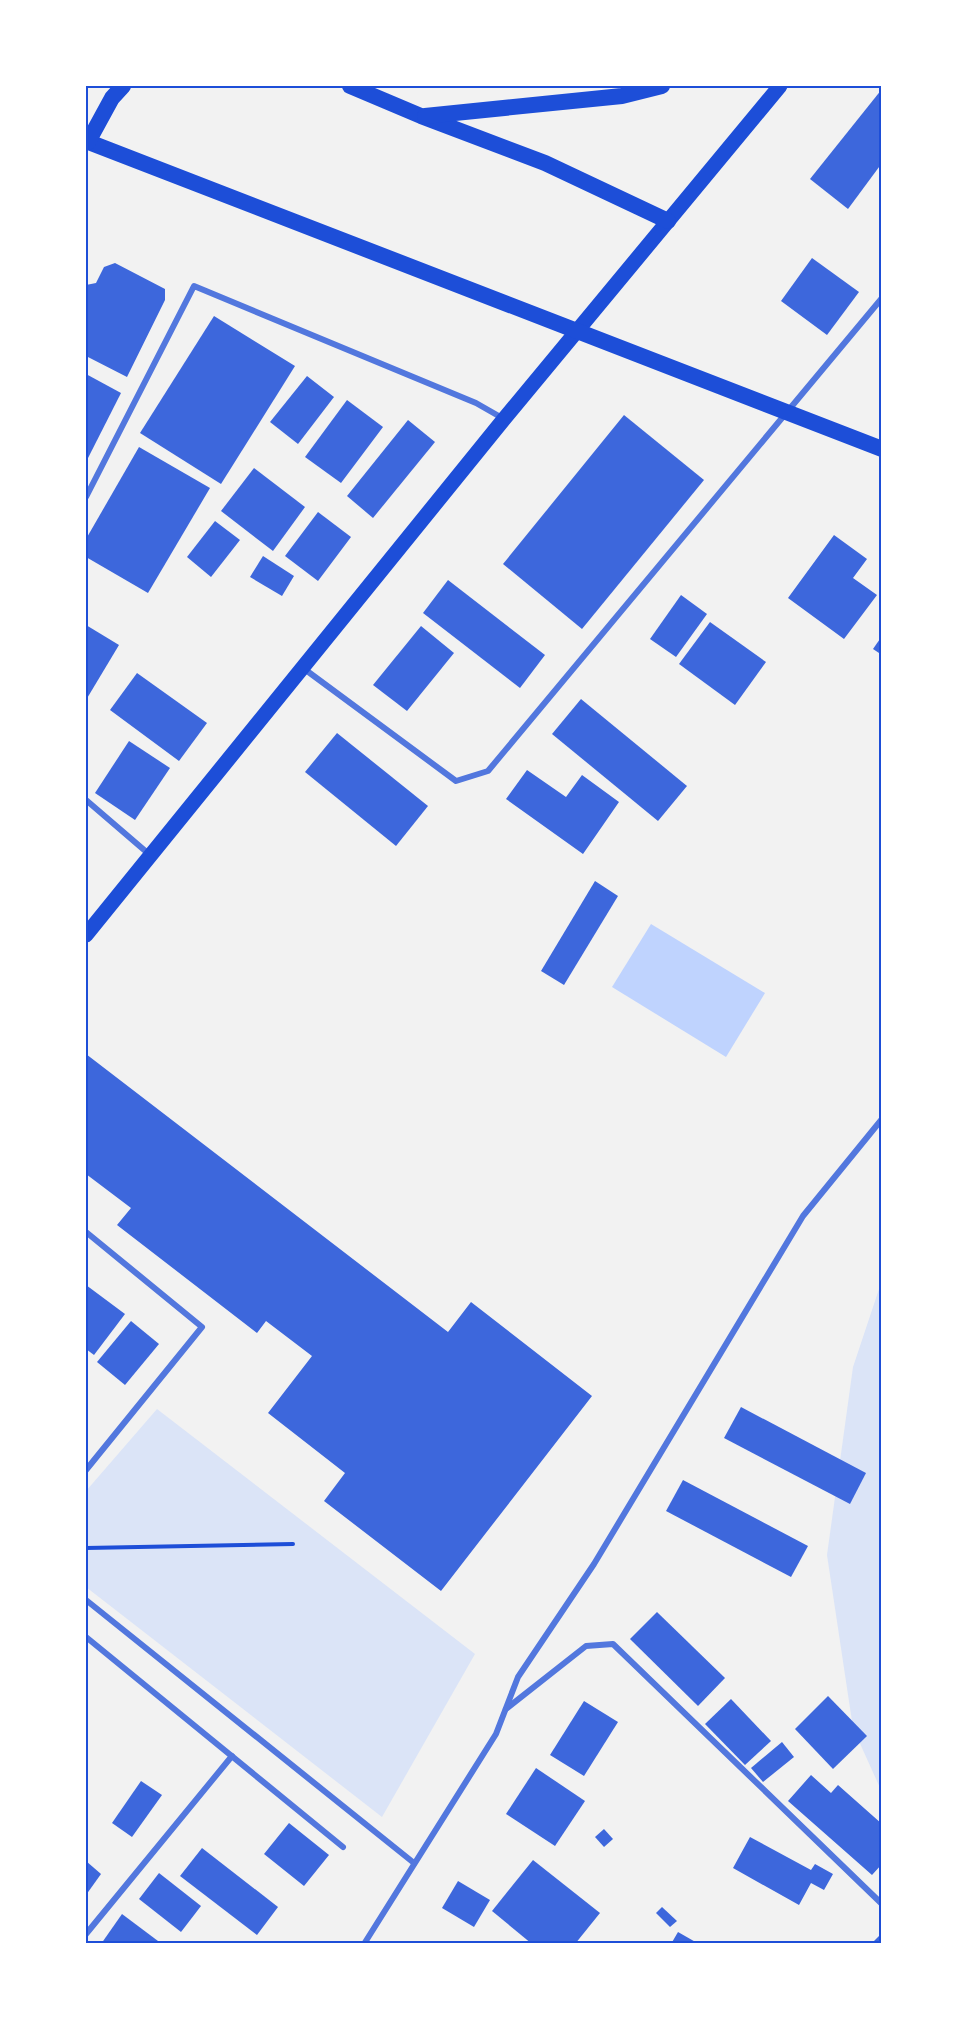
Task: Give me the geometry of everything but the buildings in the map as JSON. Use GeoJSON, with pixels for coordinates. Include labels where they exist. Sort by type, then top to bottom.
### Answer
{"type":"FeatureCollection","features":[{"type":"Feature","properties":{"kind":"highway"},"geometry":{"type":"LineString","coordinates":[[123,86],[112,98],[87,141],[882,449]]}},
{"type":"Feature","properties":{"kind":"highway"},"geometry":{"type":"LineString","coordinates":[[350,86],[421,116],[545,163],[668,221]]}},
{"type":"Feature","properties":{"kind":"highway"},"geometry":{"type":"LineString","coordinates":[[421,116],[622,96],[662,86]]}},
{"type":"Feature","properties":{"kind":"main road"},"geometry":{"type":"LineString","coordinates":[[86,935],[504,419],[780,86]]}},
{"type":"Feature","properties":{"kind":"street"},"geometry":{"type":"LineString","coordinates":[[86,497],[194,286],[476,403],[504,419]]}},
{"type":"Feature","properties":{"kind":"street"},"geometry":{"type":"LineString","coordinates":[[303,668],[456,781],[488,771],[882,298]]}},
{"type":"Feature","properties":{"kind":"street"},"geometry":{"type":"LineString","coordinates":[[86,800],[150,855]]}},
{"type":"Feature","properties":{"kind":"street"},"geometry":{"type":"LineString","coordinates":[[364,1944],[496,1734],[518,1677],[594,1564],[803,1216],[882,1119]]}},
{"type":"Feature","properties":{"kind":"street"},"geometry":{"type":"LineString","coordinates":[[86,1232],[202,1327],[86,1470]]}},
{"type":"Feature","properties":{"kind":"street"},"geometry":{"type":"LineString","coordinates":[[86,1600],[414,1863]]}},
{"type":"Feature","properties":{"kind":"street"},"geometry":{"type":"LineString","coordinates":[[86,1637],[343,1847]]}},
{"type":"Feature","properties":{"kind":"street"},"geometry":{"type":"LineString","coordinates":[[506,1709],[586,1646],[613,1644],[882,1904]]}},
{"type":"Feature","properties":{"kind":"street"},"geometry":{"type":"LineString","coordinates":[[86,1934],[232,1756]]}},
{"type":"Feature","properties":{"kind":"path"},"geometry":{"type":"LineString","coordinates":[[86,1548],[293,1544]]}},
{"type":"Feature","properties":{"kind":"shaded area"},"geometry":{"type":"Polygon","coordinates":[[[881,1283],[881,1790],[853,1728],[827,1555],[853,1367],[881,1283]]]}},
{"type":"Feature","properties":{"kind":"shaded area"},"geometry":{"type":"Polygon","coordinates":[[[157,1409],[475,1654],[382,1817],[86,1587],[86,1491],[157,1409]]]}},
{"type":"Feature","properties":{"kind":"water"},"geometry":{"type":"Polygon","coordinates":[[[651,924],[765,993],[726,1057],[612,987],[651,924]]]}}]}
